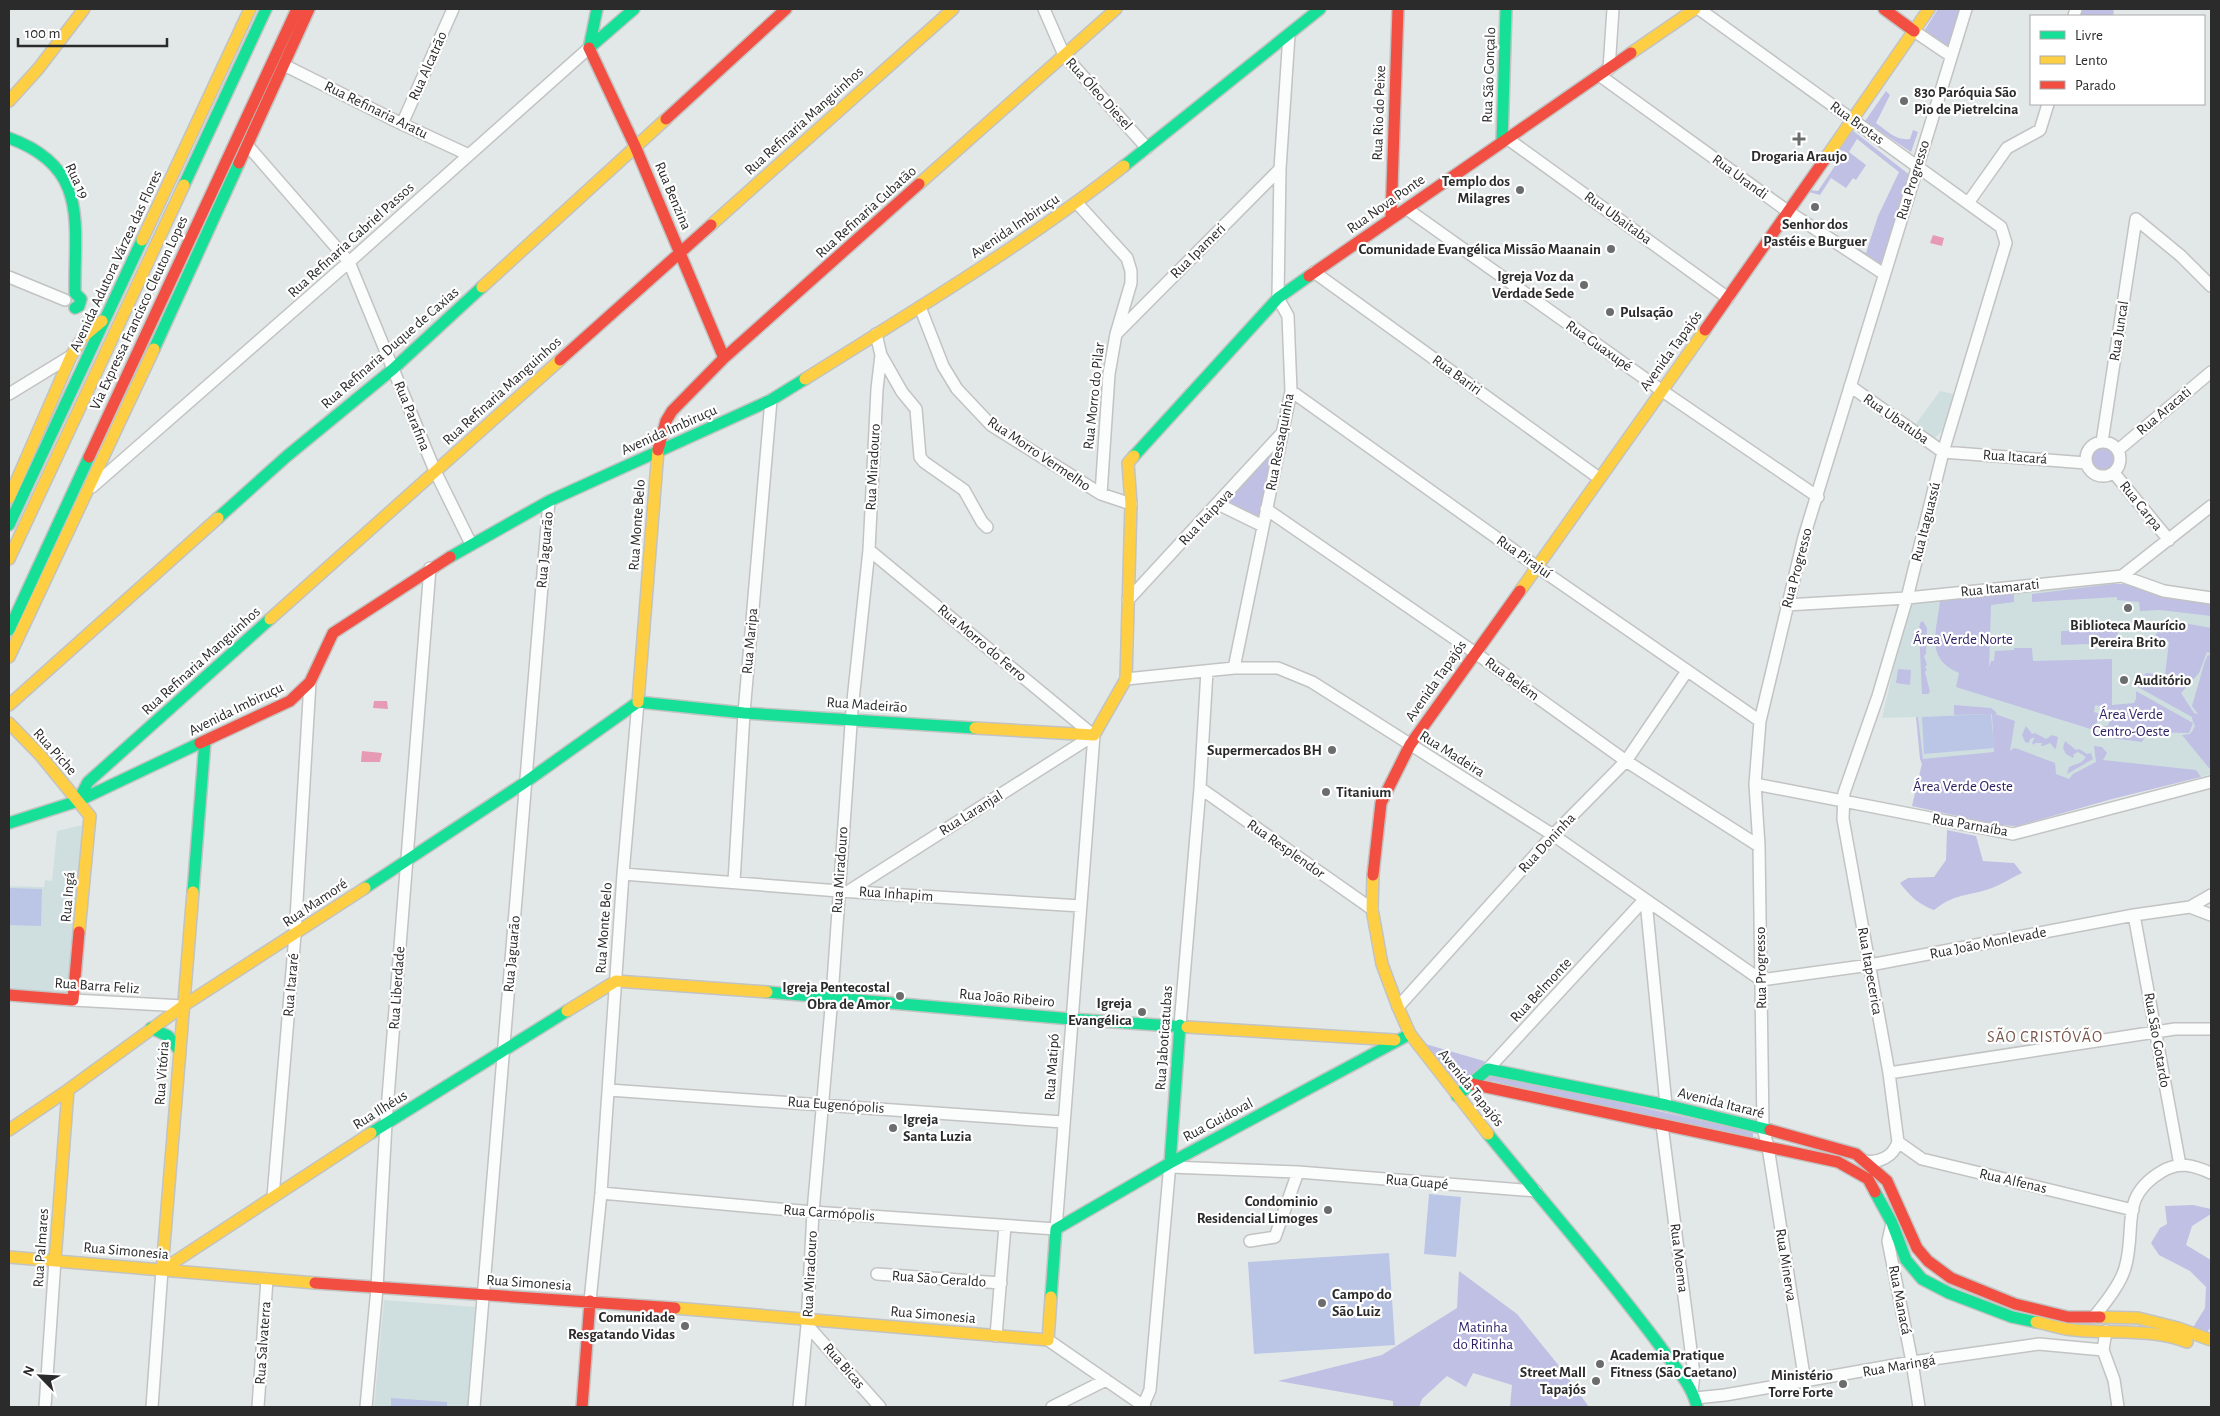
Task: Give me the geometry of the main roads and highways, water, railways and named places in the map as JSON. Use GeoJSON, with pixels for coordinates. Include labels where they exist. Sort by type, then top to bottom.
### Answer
{"type":"FeatureCollection","features":[{"type":"Feature","properties":{"kind":"main road"},"geometry":{"type":"LineString","coordinates":[[9,101],[38,68],[84,9]]}},
{"type":"Feature","properties":{"kind":"main road","name":"Avenida Adutora Várzea das Flores"},"geometry":{"type":"LineString","coordinates":[[9,525],[250,9]]}},
{"type":"Feature","properties":{"kind":"main road","name":"Via Expressa Francisco Cleuton Lopes"},"geometry":{"type":"LineString","coordinates":[[9,558],[266,9]]}},
{"type":"Feature","properties":{"kind":"main road","name":"Via Expressa Francisco Cleuton Lopes"},"geometry":{"type":"LineString","coordinates":[[9,630],[298,9]]}},
{"type":"Feature","properties":{"kind":"main road"},"geometry":{"type":"LineString","coordinates":[[9,657],[187,280],[309,9]]}},
{"type":"Feature","properties":{"kind":"main road"},"geometry":{"type":"LineString","coordinates":[[589,48],[596,9]]}},
{"type":"Feature","properties":{"kind":"main road","name":"Rua Refinaria Gabriel Passos"},"geometry":{"type":"LineString","coordinates":[[589,48],[634,9]]}},
{"type":"Feature","properties":{"kind":"main road","name":"Rua Refinaria Duque de Caxias"},"geometry":{"type":"LineString","coordinates":[[9,705],[287,456],[393,369],[786,9]]}},
{"type":"Feature","properties":{"kind":"main road","name":"Rua Refinaria Manguinhos"},"geometry":{"type":"LineString","coordinates":[[78,801],[88,782],[953,9]]}},
{"type":"Feature","properties":{"kind":"main road","name":"Rua Refinaria Cubatão"},"geometry":{"type":"LineString","coordinates":[[658,452],[666,421],[672,411],[724,358],[1116,9]]}},
{"type":"Feature","properties":{"kind":"main road","name":"Avenida Imbiruçu"},"geometry":{"type":"LineString","coordinates":[[9,823],[78,801],[290,701],[310,682],[334,632],[430,568],[471,544],[550,501],[771,400],[920,307],[1077,203],[1320,9]]}},
{"type":"Feature","properties":{"kind":"main road","name":"Rua Rio do Peixe"},"geometry":{"type":"LineString","coordinates":[[1391,219],[1398,9]]}},
{"type":"Feature","properties":{"kind":"main road","name":"Rua São Gonçalo"},"geometry":{"type":"LineString","coordinates":[[1505,140],[1506,9]]}},
{"type":"Feature","properties":{"kind":"main road","name":"Rua Nova Ponte"},"geometry":{"type":"LineString","coordinates":[[1094,735],[1126,679],[1131,504],[1128,463],[1278,298],[1695,9]]}},
{"type":"Feature","properties":{"kind":"main road"},"geometry":{"type":"LineString","coordinates":[[1884,9],[1914,31]]}},
{"type":"Feature","properties":{"kind":"main road","name":"Avenida Tapajós"},"geometry":{"type":"LineString","coordinates":[[1706,1407],[1695,1399],[1643,1323],[1457,1096],[1410,1034],[1382,964],[1372,909],[1374,854],[1381,803],[1410,745],[1474,652],[1728,298],[1929,9]]}},
{"type":"Feature","properties":{"kind":"main road","name":"Rua Benzina"},"geometry":{"type":"LineString","coordinates":[[589,48],[636,146],[724,358]]}},
{"type":"Feature","properties":{"kind":"main road","name":"Rua 19"},"geometry":{"type":"LineString","coordinates":[[9,138],[40,153],[52,163],[63,178],[73,199],[83,305],[83,337]]}},
{"type":"Feature","properties":{"kind":"main road"},"geometry":{"type":"LineString","coordinates":[[9,498],[71,356],[83,337],[107,315],[83,305],[68,307],[65,300]]}},
{"type":"Feature","properties":{"kind":"main road","name":"Rua Monte Belo"},"geometry":{"type":"LineString","coordinates":[[638,702],[658,452]]}},
{"type":"Feature","properties":{"kind":"main road","name":"Rua Madeirão"},"geometry":{"type":"LineString","coordinates":[[638,702],[744,713],[852,718],[1094,735]]}},
{"type":"Feature","properties":{"kind":"main road","name":"Rua Mamoré"},"geometry":{"type":"LineString","coordinates":[[9,1130],[68,1090],[183,1006],[295,935],[638,702]]}},
{"type":"Feature","properties":{"kind":"main road","name":"Rua Piche"},"geometry":{"type":"LineString","coordinates":[[9,723],[41,756],[78,801]]}},
{"type":"Feature","properties":{"kind":"main road","name":"Rua Vitória"},"geometry":{"type":"LineString","coordinates":[[162,1270],[206,741]]}},
{"type":"Feature","properties":{"kind":"main road","name":"Rua Ingá"},"geometry":{"type":"LineString","coordinates":[[73,1000],[90,816],[78,801]]}},
{"type":"Feature","properties":{"kind":"main road","name":"Rua João Ribeiro"},"geometry":{"type":"LineString","coordinates":[[616,982],[832,997],[1071,1019],[1395,1040]]}},
{"type":"Feature","properties":{"kind":"main road","name":"Rua Ilhéus"},"geometry":{"type":"LineString","coordinates":[[162,1270],[185,1266],[188,1252],[386,1123],[616,982]]}},
{"type":"Feature","properties":{"kind":"main road","name":"Rua Barra Feliz"},"geometry":{"type":"LineString","coordinates":[[9,995],[73,1000]]}},
{"type":"Feature","properties":{"kind":"main road","name":"Rua Jaboticatubas"},"geometry":{"type":"LineString","coordinates":[[1170,1165],[1180,1025]]}},
{"type":"Feature","properties":{"kind":"main road"},"geometry":{"type":"LineString","coordinates":[[151,1028],[168,1036],[179,1050]]}},
{"type":"Feature","properties":{"kind":"main road","name":"Rua Guidoval"},"geometry":{"type":"LineString","coordinates":[[1056,1230],[1395,1040],[1410,1034]]}},
{"type":"Feature","properties":{"kind":"main road"},"geometry":{"type":"LineString","coordinates":[[1349,1037],[1354,1042],[1356,1049],[1352,1064]]}},
{"type":"Feature","properties":{"kind":"main road","name":"Rua Belmonte"},"geometry":{"type":"LineString","coordinates":[[1457,1096],[1488,1069]]}},
{"type":"Feature","properties":{"kind":"main road","name":"Avenida Itararé"},"geometry":{"type":"LineString","coordinates":[[1488,1069],[1666,1105],[1763,1128],[1856,1154],[1887,1181],[1917,1248],[1950,1278],[2015,1304],[2068,1317],[2138,1318],[2178,1328],[2211,1340]]}},
{"type":"Feature","properties":{"kind":"main road"},"geometry":{"type":"LineString","coordinates":[[1472,1084],[1838,1162],[1868,1180],[1892,1223],[1906,1260],[1922,1279],[1949,1293],[2012,1317],[2067,1329],[2136,1332],[2177,1338],[2211,1351]]}},
{"type":"Feature","properties":{"kind":"main road","name":"Rua Palmares"},"geometry":{"type":"LineString","coordinates":[[55,1260],[68,1090]]}},
{"type":"Feature","properties":{"kind":"main road","name":"Rua Matipó"},"geometry":{"type":"LineString","coordinates":[[1048,1340],[1056,1230]]}},
{"type":"Feature","properties":{"kind":"main road"},"geometry":{"type":"LineString","coordinates":[[164,1242],[169,1251],[185,1266]]}},
{"type":"Feature","properties":{"kind":"main road","name":"Rua Simonesia"},"geometry":{"type":"LineString","coordinates":[[9,1257],[162,1270],[185,1266],[268,1279],[590,1302],[808,1322],[1048,1340]]}},
{"type":"Feature","properties":{"kind":"main road","name":"Rua Monte Belo"},"geometry":{"type":"LineString","coordinates":[[582,1407],[590,1302]]}},
{"type":"Feature","properties":{"kind":"place","name":"830 Paróquia São Pio de Pietrelcina"},"geometry":{"type":"Point","coordinates":[1904,101]}},
{"type":"Feature","properties":{"kind":"place","name":"Drogaria Araujo"},"geometry":{"type":"Point","coordinates":[1799,139]}},
{"type":"Feature","properties":{"kind":"place","name":"Templo dos Milagres"},"geometry":{"type":"Point","coordinates":[1520,190]}},
{"type":"Feature","properties":{"kind":"place","name":"Senhor dos Pastéis e Burguer"},"geometry":{"type":"Point","coordinates":[1815,207]}},
{"type":"Feature","properties":{"kind":"place","name":"Comunidade Evangélica Missão Maanain"},"geometry":{"type":"Point","coordinates":[1611,249]}},
{"type":"Feature","properties":{"kind":"place","name":"Igreja Voz da Verdade Sede"},"geometry":{"type":"Point","coordinates":[1584,285]}},
{"type":"Feature","properties":{"kind":"place","name":"Pulsação"},"geometry":{"type":"Point","coordinates":[1610,312]}},
{"type":"Feature","properties":{"kind":"place","name":"Biblioteca Maurício Pereira Brito"},"geometry":{"type":"Point","coordinates":[2128,608]}},
{"type":"Feature","properties":{"kind":"place","name":"Auditório"},"geometry":{"type":"Point","coordinates":[2124,680]}},
{"type":"Feature","properties":{"kind":"place","name":"Supermercados BH"},"geometry":{"type":"Point","coordinates":[1332,750]}},
{"type":"Feature","properties":{"kind":"place","name":"Titanium"},"geometry":{"type":"Point","coordinates":[1326,792]}},
{"type":"Feature","properties":{"kind":"place","name":"Igreja Pentecostal Obra de Amor"},"geometry":{"type":"Point","coordinates":[900,996]}},
{"type":"Feature","properties":{"kind":"place","name":"Igreja Evangélica"},"geometry":{"type":"Point","coordinates":[1142,1012]}},
{"type":"Feature","properties":{"kind":"place","name":"Igreja Santa Luzia"},"geometry":{"type":"Point","coordinates":[893,1128]}},
{"type":"Feature","properties":{"kind":"place","name":"Condominio Residencial Limoges"},"geometry":{"type":"Point","coordinates":[1328,1210]}},
{"type":"Feature","properties":{"kind":"place","name":"Campo do São Luiz"},"geometry":{"type":"Point","coordinates":[1322,1303]}},
{"type":"Feature","properties":{"kind":"place","name":"Comunidade Resgatando Vidas"},"geometry":{"type":"Point","coordinates":[685,1326]}},
{"type":"Feature","properties":{"kind":"place","name":"Academia Pratique Fitness (São Caetano)"},"geometry":{"type":"Point","coordinates":[1600,1364]}},
{"type":"Feature","properties":{"kind":"place","name":"Street Mall Tapajós"},"geometry":{"type":"Point","coordinates":[1596,1381]}},
{"type":"Feature","properties":{"kind":"place","name":"Ministério Torre Forte"},"geometry":{"type":"Point","coordinates":[1843,1384]}},
{"type":"Feature","properties":{"kind":"district","name":"SÃO CRISTÓVÃO"},"geometry":{"type":"Point","coordinates":[2045,1037]}},
{"type":"Feature","properties":{"kind":"park label","name":"Área Verde Norte"},"geometry":{"type":"Point","coordinates":[1963,639]}},
{"type":"Feature","properties":{"kind":"park label","name":"Área Verde Centro-Oeste"},"geometry":{"type":"Point","coordinates":[2131,722]}},
{"type":"Feature","properties":{"kind":"park label","name":"Área Verde Oeste"},"geometry":{"type":"Point","coordinates":[1963,786]}},
{"type":"Feature","properties":{"kind":"park label","name":"Matinha do Ritinha"},"geometry":{"type":"Point","coordinates":[1483,1336]}}]}
